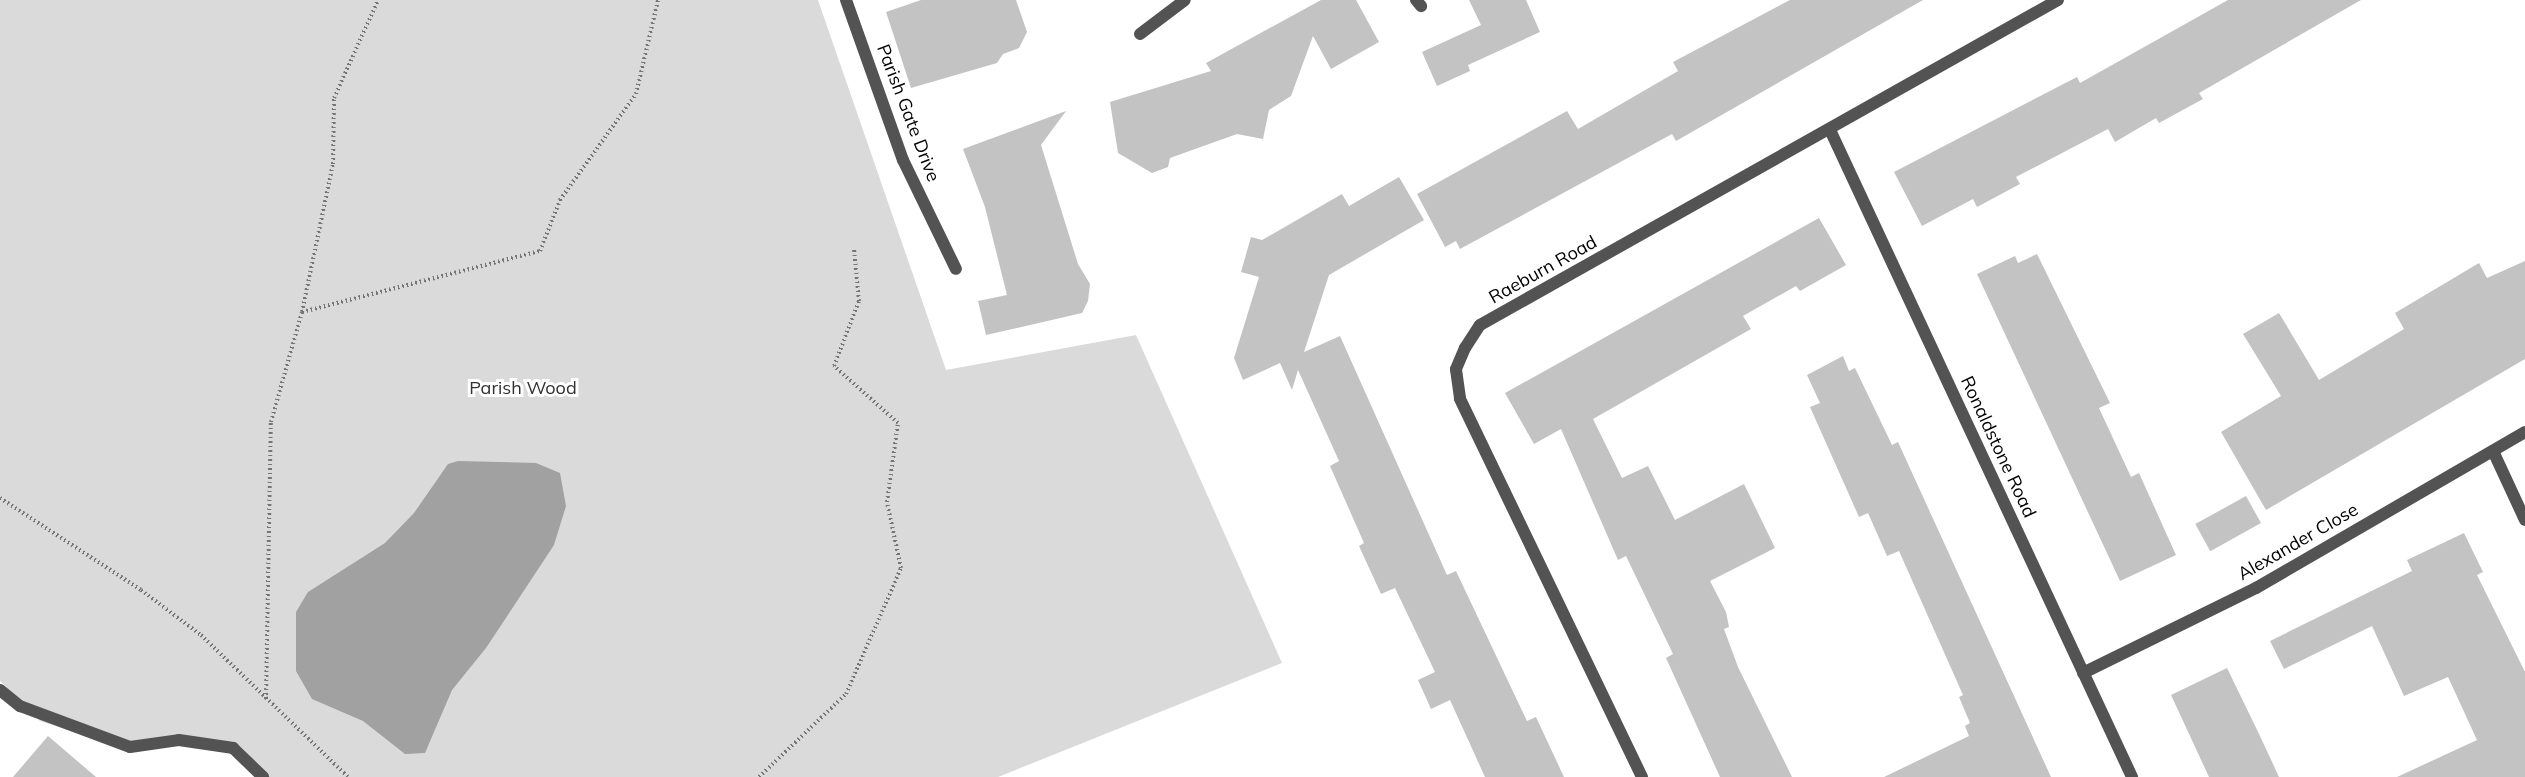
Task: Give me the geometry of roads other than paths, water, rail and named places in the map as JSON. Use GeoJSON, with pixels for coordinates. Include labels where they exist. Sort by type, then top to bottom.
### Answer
{"type":"FeatureCollection","features":[{"type":"Feature","properties":{"kind":"street","name":"Parish Gate Drive"},"geometry":{"type":"LineString","coordinates":[[846,0],[903,159],[956,269]]}},
{"type":"Feature","properties":{"kind":"street"},"geometry":{"type":"LineString","coordinates":[[1140,34],[1185,0]]}},
{"type":"Feature","properties":{"kind":"street","name":"Raeburn Road"},"geometry":{"type":"LineString","coordinates":[[1642,777],[1460,398],[1456,369],[1480,326],[1831,132],[2058,0]]}},
{"type":"Feature","properties":{"kind":"street","name":"Ronaldstone Road"},"geometry":{"type":"LineString","coordinates":[[1831,132],[2132,777]]}},
{"type":"Feature","properties":{"kind":"street","name":"Alexander Close"},"geometry":{"type":"LineString","coordinates":[[2084,673],[2256,588],[2525,432]]}},
{"type":"Feature","properties":{"kind":"street"},"geometry":{"type":"LineString","coordinates":[[2493,451],[2525,520]]}},
{"type":"Feature","properties":{"kind":"street"},"geometry":{"type":"LineString","coordinates":[[0,690],[20,706],[130,747],[179,740],[233,748],[263,777]]}},
{"type":"Feature","properties":{"kind":"park label","name":"Parish Wood"},"geometry":{"type":"Point","coordinates":[523,388]}}]}
